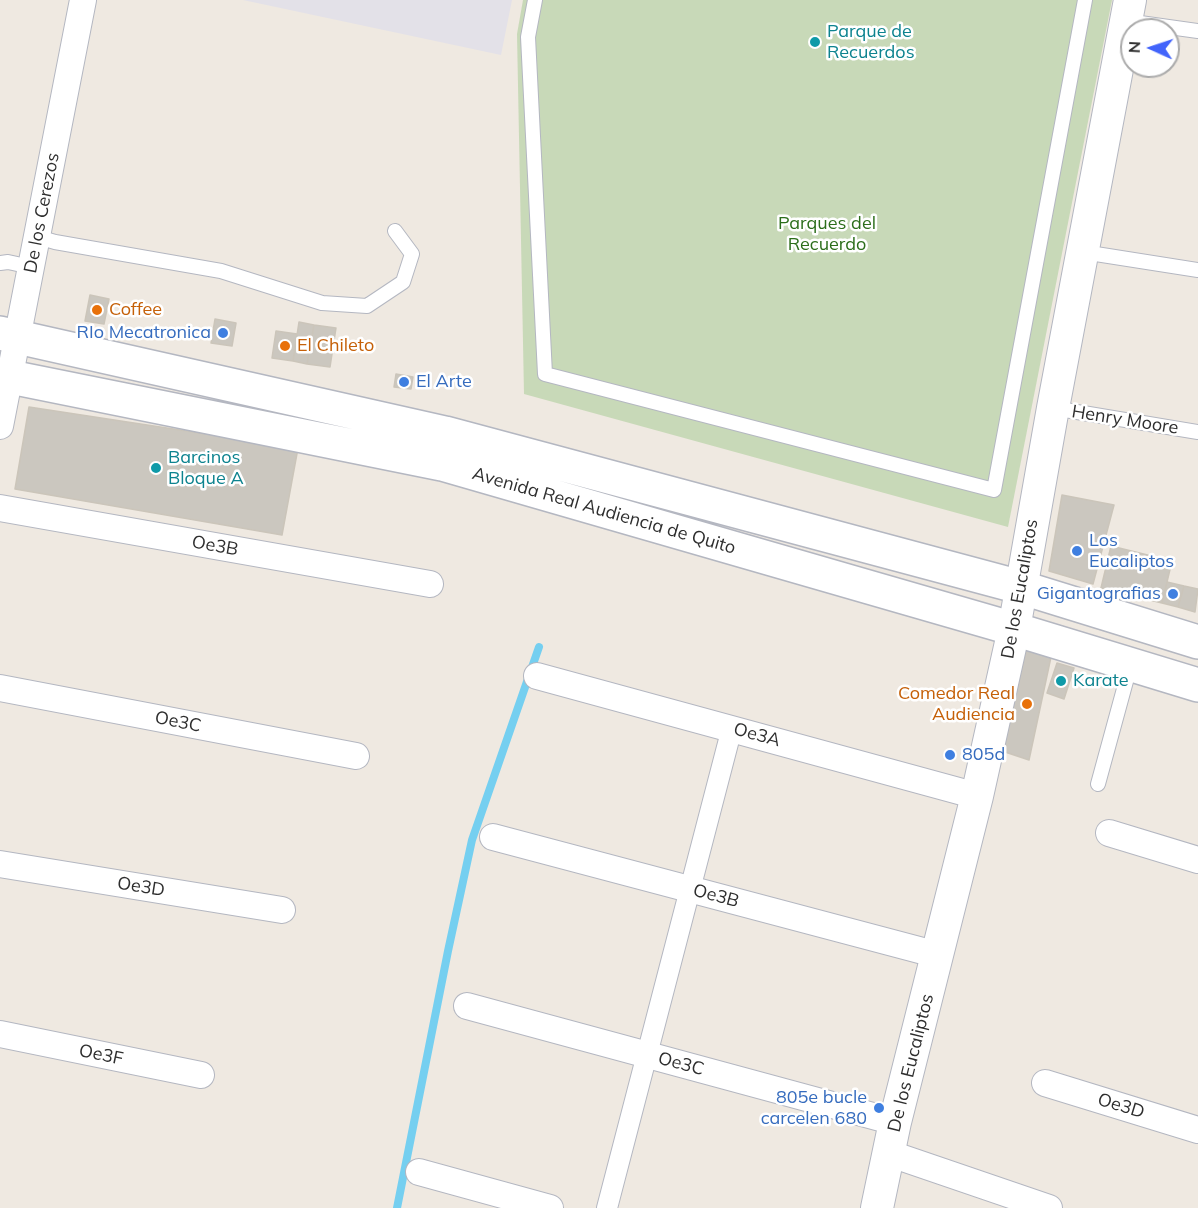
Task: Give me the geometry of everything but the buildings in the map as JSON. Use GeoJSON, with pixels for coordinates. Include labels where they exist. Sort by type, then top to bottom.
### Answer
{"type":"FeatureCollection","features":[{"type":"Feature","properties":{"kind":"main road","name":"Avenida Real Audiencia de Quito"},"geometry":{"type":"LineString","coordinates":[[9,335],[445,433],[1020,586],[1198,642]]}},
{"type":"Feature","properties":{"kind":"main road","name":"Avenida Real Audiencia de Quito"},"geometry":{"type":"LineString","coordinates":[[5,376],[442,464],[1014,628],[1198,685]]}},
{"type":"Feature","properties":{"kind":"street","name":"De los Cerezos"},"geometry":{"type":"LineString","coordinates":[[0,426],[9,335],[32,267],[83,0]]}},
{"type":"Feature","properties":{"kind":"street","name":"De los Eucaliptos"},"geometry":{"type":"LineString","coordinates":[[877,1208],[895,1122],[977,796],[1014,628],[1128,11]]}},
{"type":"Feature","properties":{"kind":"street","name":"Oe3B"},"geometry":{"type":"LineString","coordinates":[[0,508],[430,584]]}},
{"type":"Feature","properties":{"kind":"street","name":"Oe3A"},"geometry":{"type":"LineString","coordinates":[[537,676],[977,796]]}},
{"type":"Feature","properties":{"kind":"street","name":"Oe3C"},"geometry":{"type":"LineString","coordinates":[[0,687],[356,756]]}},
{"type":"Feature","properties":{"kind":"street"},"geometry":{"type":"LineString","coordinates":[[607,1208],[645,1054],[732,728]]}},
{"type":"Feature","properties":{"kind":"street"},"geometry":{"type":"LineString","coordinates":[[1109,832],[1198,860]]}},
{"type":"Feature","properties":{"kind":"street","name":"Oe3B"},"geometry":{"type":"LineString","coordinates":[[493,837],[938,955]]}},
{"type":"Feature","properties":{"kind":"street","name":"Oe3D"},"geometry":{"type":"LineString","coordinates":[[0,864],[282,910]]}},
{"type":"Feature","properties":{"kind":"street","name":"Oe3C"},"geometry":{"type":"LineString","coordinates":[[468,1006],[895,1122]]}},
{"type":"Feature","properties":{"kind":"street","name":"Oe3F"},"geometry":{"type":"LineString","coordinates":[[0,1034],[201,1076]]}},
{"type":"Feature","properties":{"kind":"street","name":"Oe3D"},"geometry":{"type":"LineString","coordinates":[[1045,1083],[1198,1130]]}},
{"type":"Feature","properties":{"kind":"street"},"geometry":{"type":"LineString","coordinates":[[888,1153],[1049,1208]]}},
{"type":"Feature","properties":{"kind":"street"},"geometry":{"type":"LineString","coordinates":[[419,1172],[550,1208]]}},
{"type":"Feature","properties":{"kind":"lane"},"geometry":{"type":"LineString","coordinates":[[536,0],[528,37],[545,374],[994,490],[1085,0]]}},
{"type":"Feature","properties":{"kind":"lane"},"geometry":{"type":"LineString","coordinates":[[1128,11],[1198,31]]}},
{"type":"Feature","properties":{"kind":"lane"},"geometry":{"type":"LineString","coordinates":[[38,237],[55,242],[221,271],[322,303],[367,306],[403,282],[412,254],[395,231]]}},
{"type":"Feature","properties":{"kind":"lane"},"geometry":{"type":"LineString","coordinates":[[1083,252],[1198,270]]}},
{"type":"Feature","properties":{"kind":"lane"},"geometry":{"type":"LineString","coordinates":[[0,263],[8,262],[32,267]]}},
{"type":"Feature","properties":{"kind":"lane","name":"Henry Moore"},"geometry":{"type":"LineString","coordinates":[[1053,408],[1198,432]]}},
{"type":"Feature","properties":{"kind":"lane"},"geometry":{"type":"LineString","coordinates":[[1098,784],[1131,663]]}},
{"type":"Feature","properties":{"kind":"shaded area"},"geometry":{"type":"Polygon","coordinates":[[[243,0],[512,0],[501,55],[243,0]]]}},
{"type":"Feature","properties":{"kind":"green space","name":"Parques del Recuerdo"},"geometry":{"type":"Polygon","coordinates":[[[523,0],[1112,0],[1008,527],[524,394],[517,34],[523,0]]]}},
{"type":"Feature","properties":{"kind":"waterway"},"geometry":{"type":"LineString","coordinates":[[397,1208],[472,840],[539,647]]}},
{"type":"Feature","properties":{"kind":"place","name":"Parque de Recuerdos"},"geometry":{"type":"Point","coordinates":[815,42]}},
{"type":"Feature","properties":{"kind":"place","name":"Coffee"},"geometry":{"type":"Point","coordinates":[97,310]}},
{"type":"Feature","properties":{"kind":"place","name":"RIo Mecatronica"},"geometry":{"type":"Point","coordinates":[223,333]}},
{"type":"Feature","properties":{"kind":"place","name":"El Chileto"},"geometry":{"type":"Point","coordinates":[285,346]}},
{"type":"Feature","properties":{"kind":"place","name":"El Arte"},"geometry":{"type":"Point","coordinates":[404,382]}},
{"type":"Feature","properties":{"kind":"place","name":"Barcinos Bloque A"},"geometry":{"type":"Point","coordinates":[156,468]}},
{"type":"Feature","properties":{"kind":"place","name":"Los Eucaliptos"},"geometry":{"type":"Point","coordinates":[1077,551]}},
{"type":"Feature","properties":{"kind":"place","name":"Gigantografias"},"geometry":{"type":"Point","coordinates":[1173,594]}},
{"type":"Feature","properties":{"kind":"place","name":"Karate"},"geometry":{"type":"Point","coordinates":[1061,681]}},
{"type":"Feature","properties":{"kind":"place","name":"Comedor Real Audiencia"},"geometry":{"type":"Point","coordinates":[1027,704]}},
{"type":"Feature","properties":{"kind":"place","name":"805d"},"geometry":{"type":"Point","coordinates":[950,755]}},
{"type":"Feature","properties":{"kind":"place","name":"805e bucle carcelen 680"},"geometry":{"type":"Point","coordinates":[879,1108]}}]}
